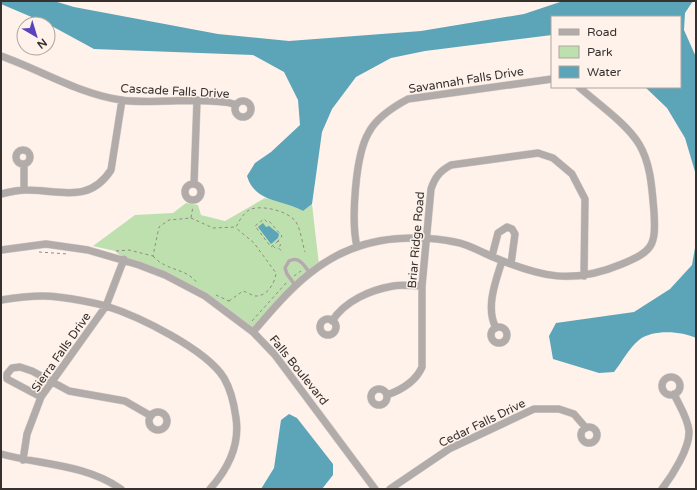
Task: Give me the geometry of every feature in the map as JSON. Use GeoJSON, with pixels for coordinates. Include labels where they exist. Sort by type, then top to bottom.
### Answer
{"type":"FeatureCollection","features":[{"type":"Feature","properties":{"kind":"street","name":"Cascade Falls Drive"},"geometry":{"type":"LineString","coordinates":[[1,56],[26,65],[81,90],[122,100],[197,100],[231,103],[236,105]]}},
{"type":"Feature","properties":{"kind":"street","name":"Savannah Falls Drive"},"geometry":{"type":"LineString","coordinates":[[357,247],[354,233],[355,189],[363,148],[368,132],[393,107],[408,99],[551,79]]}},
{"type":"Feature","properties":{"kind":"street"},"geometry":{"type":"LineString","coordinates":[[253,332],[295,285],[309,272],[340,254],[357,247],[379,241],[427,239],[456,242],[540,274],[557,276],[584,276],[607,270],[647,252],[655,236],[655,226],[651,184],[640,146],[626,128],[580,88]]}},
{"type":"Feature","properties":{"kind":"street"},"geometry":{"type":"LineString","coordinates":[[1,194],[24,190],[82,193],[94,189],[105,180],[111,170],[122,100]]}},
{"type":"Feature","properties":{"kind":"street"},"geometry":{"type":"LineString","coordinates":[[194,184],[197,100]]}},
{"type":"Feature","properties":{"kind":"street","name":"Briar Ridge Road"},"geometry":{"type":"LineString","coordinates":[[387,395],[413,381],[422,367],[422,286],[431,189],[434,179],[442,171],[451,166],[538,153],[553,158],[572,174],[584,199],[584,276]]}},
{"type":"Feature","properties":{"kind":"street"},"geometry":{"type":"LineString","coordinates":[[24,165],[24,190]]}},
{"type":"Feature","properties":{"kind":"street"},"geometry":{"type":"LineString","coordinates":[[492,256],[498,233],[502,229],[512,228],[515,234],[511,264]]}},
{"type":"Feature","properties":{"kind":"street","name":"Falls Boulevard"},"geometry":{"type":"LineString","coordinates":[[1,250],[46,244],[88,250],[124,259],[165,275],[205,296],[253,332],[275,354],[376,489]]}},
{"type":"Feature","properties":{"kind":"street","name":"Sierra Falls Drive"},"geometry":{"type":"LineString","coordinates":[[23,460],[26,434],[41,397],[106,306],[124,259]]}},
{"type":"Feature","properties":{"kind":"street"},"geometry":{"type":"LineString","coordinates":[[496,328],[492,322],[492,304],[502,260]]}},
{"type":"Feature","properties":{"kind":"street"},"geometry":{"type":"LineString","coordinates":[[332,321],[339,311],[353,301],[374,291],[394,286],[422,286]]}},
{"type":"Feature","properties":{"kind":"street"},"geometry":{"type":"LineString","coordinates":[[1,300],[19,296],[57,296],[106,306],[170,335],[196,351],[223,377],[234,399],[238,428],[232,456],[220,477],[210,489]]}},
{"type":"Feature","properties":{"kind":"street"},"geometry":{"type":"LineString","coordinates":[[41,397],[11,383],[7,379],[9,370],[14,367],[20,367],[53,381],[69,391],[125,401],[151,416]]}},
{"type":"Feature","properties":{"kind":"street"},"geometry":{"type":"LineString","coordinates":[[662,489],[670,478],[687,445],[689,431],[674,394]]}},
{"type":"Feature","properties":{"kind":"street","name":"Cedar Falls Drive"},"geometry":{"type":"LineString","coordinates":[[390,489],[448,449],[534,409],[559,409],[574,414],[586,428]]}},
{"type":"Feature","properties":{"kind":"street"},"geometry":{"type":"LineString","coordinates":[[1,454],[23,460],[77,469],[96,475],[121,489]]}},
{"type":"Feature","properties":{"kind":"lane"},"geometry":{"type":"LineString","coordinates":[[295,285],[287,274],[285,268],[289,261],[296,259],[300,260],[309,272]]}},
{"type":"Feature","properties":{"kind":"path"},"geometry":{"type":"LineString","coordinates":[[191,218],[193,206]]}},
{"type":"Feature","properties":{"kind":"path"},"geometry":{"type":"LineString","coordinates":[[236,227],[244,214],[251,209],[278,210],[288,215],[297,223],[305,252]]}},
{"type":"Feature","properties":{"kind":"path"},"geometry":{"type":"LineString","coordinates":[[115,251],[129,250],[153,256],[157,233],[162,224],[169,220],[191,218],[213,228],[236,227],[254,243],[276,273],[273,284],[262,295],[257,296],[242,291],[229,301]]}},
{"type":"Feature","properties":{"kind":"path"},"geometry":{"type":"LineString","coordinates":[[273,245],[282,236],[269,221],[267,222],[264,219],[255,226],[271,247],[273,245],[276,249],[278,247],[283,253]]}},
{"type":"Feature","properties":{"kind":"path"},"geometry":{"type":"LineString","coordinates":[[278,241],[281,245],[278,247]]}},
{"type":"Feature","properties":{"kind":"path"},"geometry":{"type":"LineString","coordinates":[[38,252],[73,255]]}},
{"type":"Feature","properties":{"kind":"green space"},"geometry":{"type":"Polygon","coordinates":[[[265,198],[293,205],[303,211],[312,204],[319,265],[253,332],[205,296],[124,259],[115,251],[93,246],[135,215],[173,213],[186,203],[198,205],[201,215],[225,221],[265,198]]]}},
{"type":"Feature","properties":{"kind":"water"},"geometry":{"type":"Polygon","coordinates":[[[1,1],[54,1],[74,7],[218,34],[289,41],[421,31],[524,14],[563,1],[693,1],[685,13],[684,30],[696,57],[696,175],[685,138],[667,108],[646,88],[681,88],[681,16],[551,16],[551,35],[425,51],[391,58],[356,77],[332,109],[322,132],[312,204],[303,211],[263,196],[251,185],[247,176],[255,163],[271,152],[300,125],[298,100],[284,72],[253,55],[94,49],[56,28],[56,16],[29,16],[1,4],[1,1]]]}},
{"type":"Feature","properties":{"kind":"water"},"geometry":{"type":"Polygon","coordinates":[[[263,223],[266,227],[269,226],[279,234],[278,238],[271,244],[258,227],[263,223]]]}},
{"type":"Feature","properties":{"kind":"water"},"geometry":{"type":"Polygon","coordinates":[[[696,242],[696,338],[683,334],[667,332],[645,336],[632,347],[614,372],[599,373],[553,359],[549,336],[556,323],[634,312],[670,289],[692,265],[696,242]]]}},
{"type":"Feature","properties":{"kind":"water"},"geometry":{"type":"Polygon","coordinates":[[[289,414],[297,418],[333,464],[333,475],[322,489],[261,489],[274,468],[281,420],[289,414]]]}}]}
